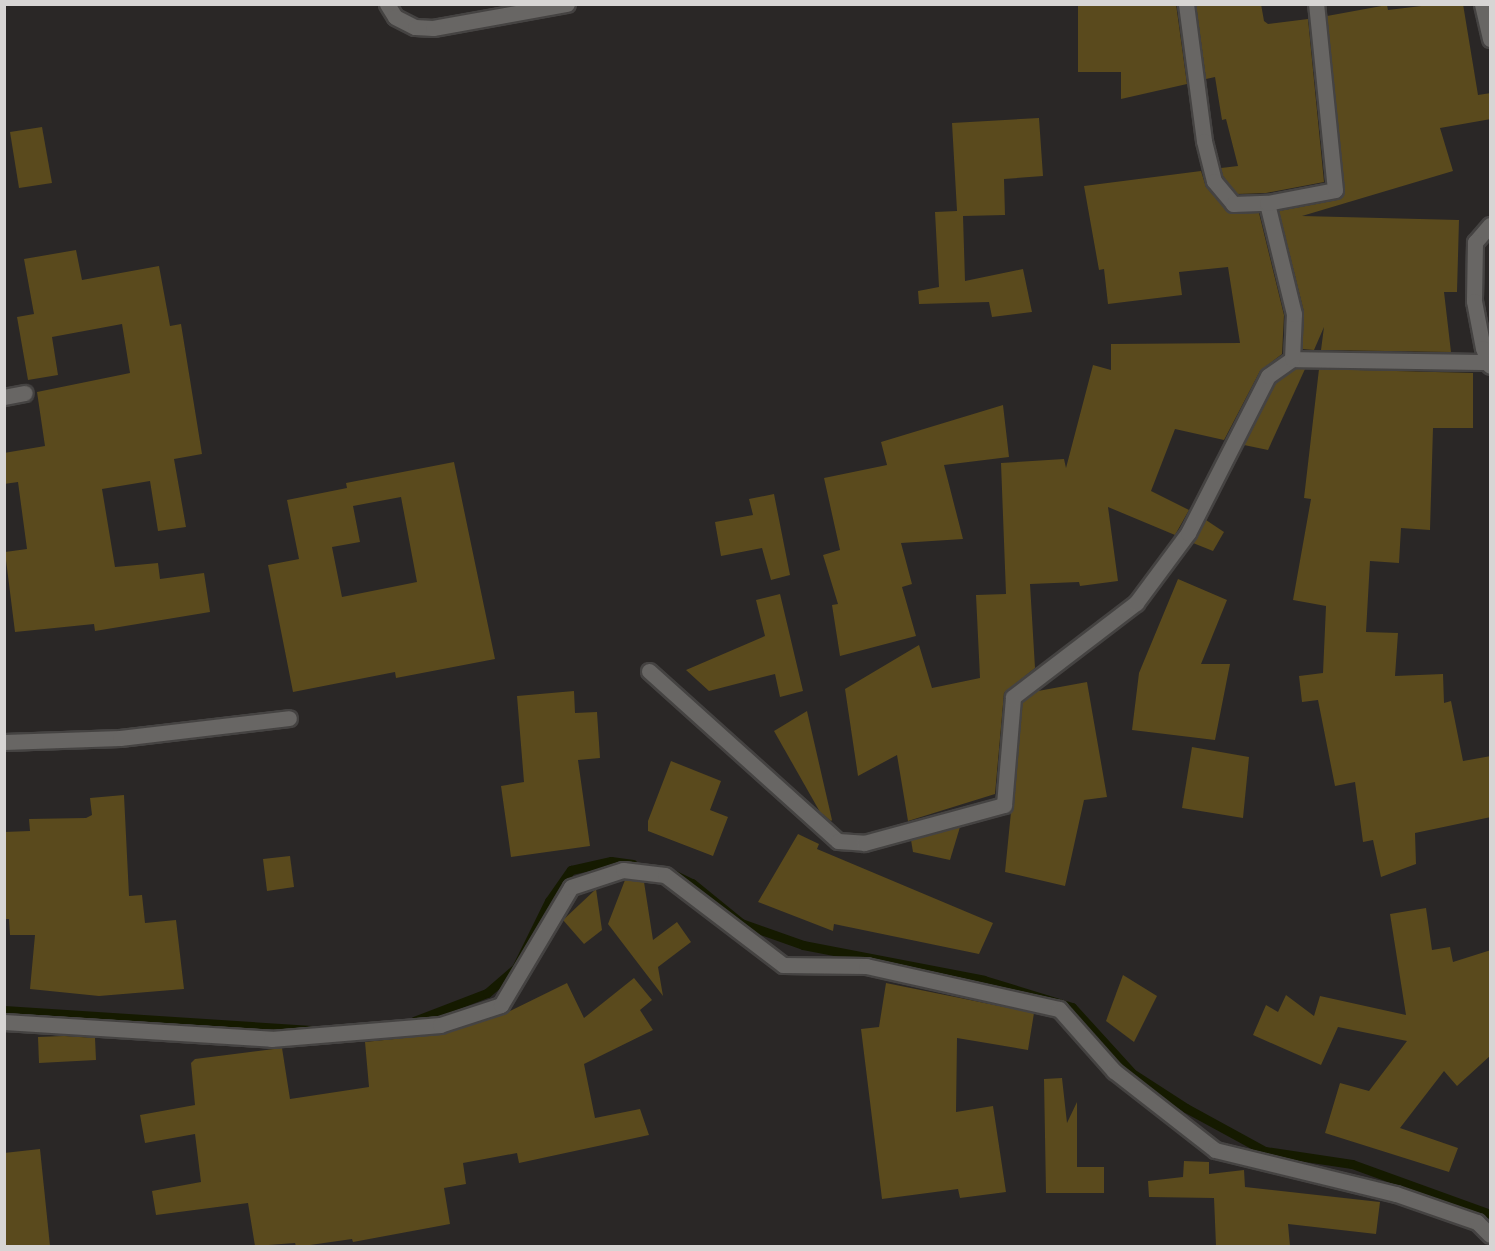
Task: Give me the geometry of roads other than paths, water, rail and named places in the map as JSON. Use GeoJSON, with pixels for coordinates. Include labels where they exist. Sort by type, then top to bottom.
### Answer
{"type":"FeatureCollection","features":[{"type":"Feature","properties":{"kind":"street"},"geometry":{"type":"LineString","coordinates":[[387,4],[395,17],[415,27],[433,28],[567,4]]}},
{"type":"Feature","properties":{"kind":"street"},"geometry":{"type":"LineString","coordinates":[[1186,4],[1204,141],[1214,181],[1233,204],[1267,203],[1335,190],[1316,4]]}},
{"type":"Feature","properties":{"kind":"street"},"geometry":{"type":"LineString","coordinates":[[1482,4],[1491,39]]}},
{"type":"Feature","properties":{"kind":"street"},"geometry":{"type":"LineString","coordinates":[[1267,203],[1294,314],[1292,359]]}},
{"type":"Feature","properties":{"kind":"street"},"geometry":{"type":"LineString","coordinates":[[649,671],[838,841],[864,843],[1004,805],[1013,697],[1136,603],[1188,533],[1268,376],[1292,359],[1490,363],[1483,348],[1474,301],[1475,242],[1491,225]]}},
{"type":"Feature","properties":{"kind":"street"},"geometry":{"type":"LineString","coordinates":[[4,397],[24,393]]}},
{"type":"Feature","properties":{"kind":"street"},"geometry":{"type":"LineString","coordinates":[[4,742],[120,738],[289,718]]}},
{"type":"Feature","properties":{"kind":"street"},"geometry":{"type":"LineString","coordinates":[[4,1022],[271,1040],[440,1025],[501,1005],[571,887],[623,870],[665,875],[783,965],[866,966],[1059,1009],[1114,1071],[1215,1150],[1396,1194],[1476,1222],[1491,1235]]}},
{"type":"Feature","properties":{"kind":"waterway"},"geometry":{"type":"LineString","coordinates":[[414,1021],[487,993],[516,968],[549,901],[571,870],[611,861],[633,864]]}},
{"type":"Feature","properties":{"kind":"waterway"},"geometry":{"type":"LineString","coordinates":[[669,872],[692,883],[741,923],[803,945],[984,980],[1072,1007],[1132,1073],[1186,1108],[1265,1151],[1352,1164],[1490,1214]]}},
{"type":"Feature","properties":{"kind":"waterway"},"geometry":{"type":"LineString","coordinates":[[4,1010],[311,1030]]}}]}
